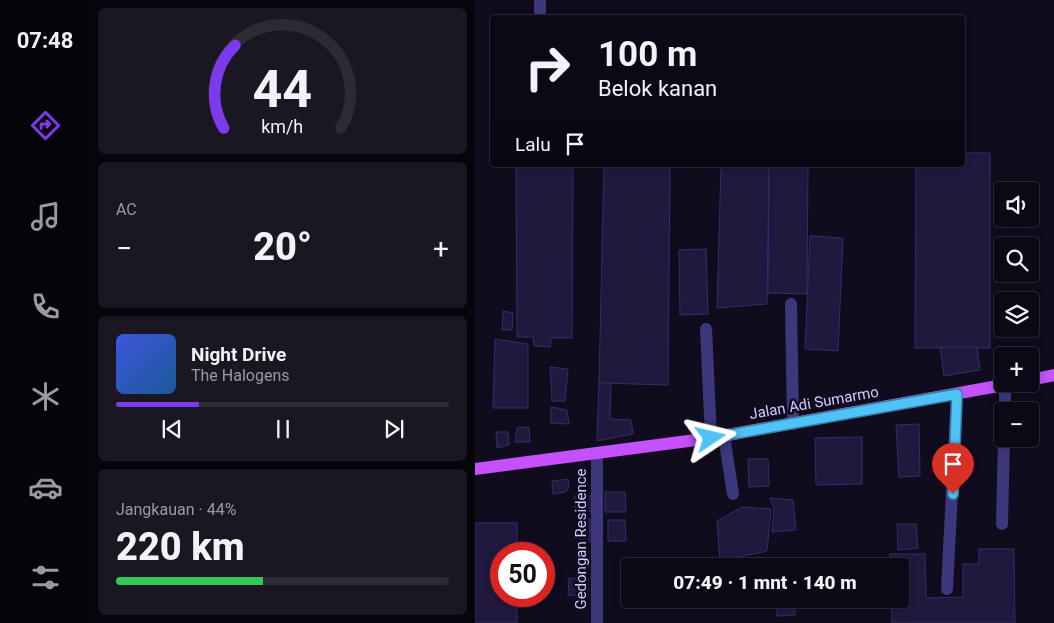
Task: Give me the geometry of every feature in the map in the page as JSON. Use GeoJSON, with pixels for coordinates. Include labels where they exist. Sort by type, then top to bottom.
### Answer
{"type":"FeatureCollection","features":[{"type":"Feature","properties":{"kind":"main road"},"geometry":{"type":"LineString","coordinates":[[1039,378],[1054,375]]}},
{"type":"Feature","properties":{"kind":"main road","name":"Jalan Adi Sumarmo"},"geometry":{"type":"LineString","coordinates":[[475,469],[724,436],[994,387]]}},
{"type":"Feature","properties":{"kind":"street"},"geometry":{"type":"LineString","coordinates":[[540,0],[540,15]]}},
{"type":"Feature","properties":{"kind":"street"},"geometry":{"type":"LineString","coordinates":[[791,304],[793,424]]}},
{"type":"Feature","properties":{"kind":"street"},"geometry":{"type":"LineString","coordinates":[[706,329],[711,438]]}},
{"type":"Feature","properties":{"kind":"street"},"geometry":{"type":"LineString","coordinates":[[947,589],[957,394]]}},
{"type":"Feature","properties":{"kind":"street"},"geometry":{"type":"LineString","coordinates":[[724,436],[733,494]]}},
{"type":"Feature","properties":{"kind":"street"},"geometry":{"type":"LineString","coordinates":[[1002,524],[1005,447]]}},
{"type":"Feature","properties":{"kind":"street","name":"Gedongan Residence"},"geometry":{"type":"LineString","coordinates":[[597,454],[597,623]]}},
{"type":"Feature","properties":{"kind":"building"},"geometry":{"type":"Polygon","coordinates":[[[965,153],[990,153],[990,348],[915,348],[916,167],[965,167],[965,153]]]}},
{"type":"Feature","properties":{"kind":"building"},"geometry":{"type":"Polygon","coordinates":[[[516,167],[573,167],[572,338],[551,338],[550,347],[534,346],[533,337],[517,337],[516,167]]]}},
{"type":"Feature","properties":{"kind":"building"},"geometry":{"type":"Polygon","coordinates":[[[604,167],[670,167],[668,385],[599,383],[604,167]]]}},
{"type":"Feature","properties":{"kind":"building"},"geometry":{"type":"Polygon","coordinates":[[[721,167],[769,167],[767,304],[717,308],[721,167]]]}},
{"type":"Feature","properties":{"kind":"building"},"geometry":{"type":"Polygon","coordinates":[[[769,167],[808,167],[807,294],[768,293],[769,167]]]}},
{"type":"Feature","properties":{"kind":"building"},"geometry":{"type":"Polygon","coordinates":[[[810,236],[843,238],[838,351],[805,349],[810,236]]]}},
{"type":"Feature","properties":{"kind":"building"},"geometry":{"type":"Polygon","coordinates":[[[706,249],[708,314],[680,315],[679,250],[706,249]]]}},
{"type":"Feature","properties":{"kind":"building"},"geometry":{"type":"Polygon","coordinates":[[[503,311],[513,313],[512,330],[502,330],[503,311]]]}},
{"type":"Feature","properties":{"kind":"building"},"geometry":{"type":"Polygon","coordinates":[[[495,339],[528,344],[528,408],[493,408],[495,339]]]}},
{"type":"Feature","properties":{"kind":"building"},"geometry":{"type":"Polygon","coordinates":[[[940,347],[977,347],[980,370],[944,376],[940,347]]]}},
{"type":"Feature","properties":{"kind":"building"},"geometry":{"type":"Polygon","coordinates":[[[550,367],[568,369],[565,401],[552,401],[550,367]]]}},
{"type":"Feature","properties":{"kind":"building"},"geometry":{"type":"Polygon","coordinates":[[[599,383],[611,383],[610,419],[631,420],[633,434],[597,441],[599,383]]]}},
{"type":"Feature","properties":{"kind":"building"},"geometry":{"type":"Polygon","coordinates":[[[551,407],[567,410],[569,424],[551,423],[551,407]]]}},
{"type":"Feature","properties":{"kind":"building"},"geometry":{"type":"Polygon","coordinates":[[[919,424],[920,476],[899,477],[896,425],[919,424]]]}},
{"type":"Feature","properties":{"kind":"building"},"geometry":{"type":"Polygon","coordinates":[[[529,427],[530,442],[515,442],[517,428],[529,427]]]}},
{"type":"Feature","properties":{"kind":"building"},"geometry":{"type":"Polygon","coordinates":[[[496,432],[508,432],[509,445],[497,448],[496,432]]]}},
{"type":"Feature","properties":{"kind":"building"},"geometry":{"type":"Polygon","coordinates":[[[862,437],[862,484],[816,485],[815,438],[862,437]]]}},
{"type":"Feature","properties":{"kind":"building"},"geometry":{"type":"Polygon","coordinates":[[[748,459],[768,459],[769,486],[749,487],[748,459]]]}},
{"type":"Feature","properties":{"kind":"building"},"geometry":{"type":"Polygon","coordinates":[[[568,479],[569,488],[565,492],[553,494],[552,481],[568,479]]]}},
{"type":"Feature","properties":{"kind":"building"},"geometry":{"type":"Polygon","coordinates":[[[605,492],[625,492],[626,512],[605,512],[605,492]]]}},
{"type":"Feature","properties":{"kind":"building"},"geometry":{"type":"Polygon","coordinates":[[[591,496],[592,511],[575,512],[574,497],[591,496]]]}},
{"type":"Feature","properties":{"kind":"building"},"geometry":{"type":"Polygon","coordinates":[[[770,498],[793,500],[796,530],[772,532],[774,508],[770,498]]]}},
{"type":"Feature","properties":{"kind":"building"},"geometry":{"type":"Polygon","coordinates":[[[742,507],[771,509],[767,551],[734,558],[720,558],[717,521],[742,507]]]}},
{"type":"Feature","properties":{"kind":"building"},"geometry":{"type":"Polygon","coordinates":[[[579,519],[590,519],[590,542],[580,543],[579,519]]]}},
{"type":"Feature","properties":{"kind":"building"},"geometry":{"type":"Polygon","coordinates":[[[608,520],[625,520],[626,541],[608,541],[608,520]]]}},
{"type":"Feature","properties":{"kind":"building"},"geometry":{"type":"Polygon","coordinates":[[[475,523],[517,523],[517,542],[490,542],[490,607],[517,607],[517,623],[475,623],[475,523]]]}},
{"type":"Feature","properties":{"kind":"building"},"geometry":{"type":"Polygon","coordinates":[[[897,524],[916,524],[918,548],[898,550],[897,524]]]}},
{"type":"Feature","properties":{"kind":"building"},"geometry":{"type":"Polygon","coordinates":[[[979,549],[1014,549],[1015,623],[892,623],[891,608],[909,608],[909,558],[890,558],[890,554],[925,554],[926,598],[963,597],[963,564],[979,564],[979,549]]]}},
{"type":"Feature","properties":{"kind":"building"},"geometry":{"type":"Polygon","coordinates":[[[569,578],[588,579],[588,596],[568,595],[569,578]]]}},
{"type":"Feature","properties":{"kind":"building"},"geometry":{"type":"Polygon","coordinates":[[[777,608],[795,608],[795,615],[777,616],[777,608]]]}},
{"type":"Feature","properties":{"kind":"route"},"geometry":{"type":"LineString","coordinates":[[711,438],[957,394],[953,494]]}}]}
